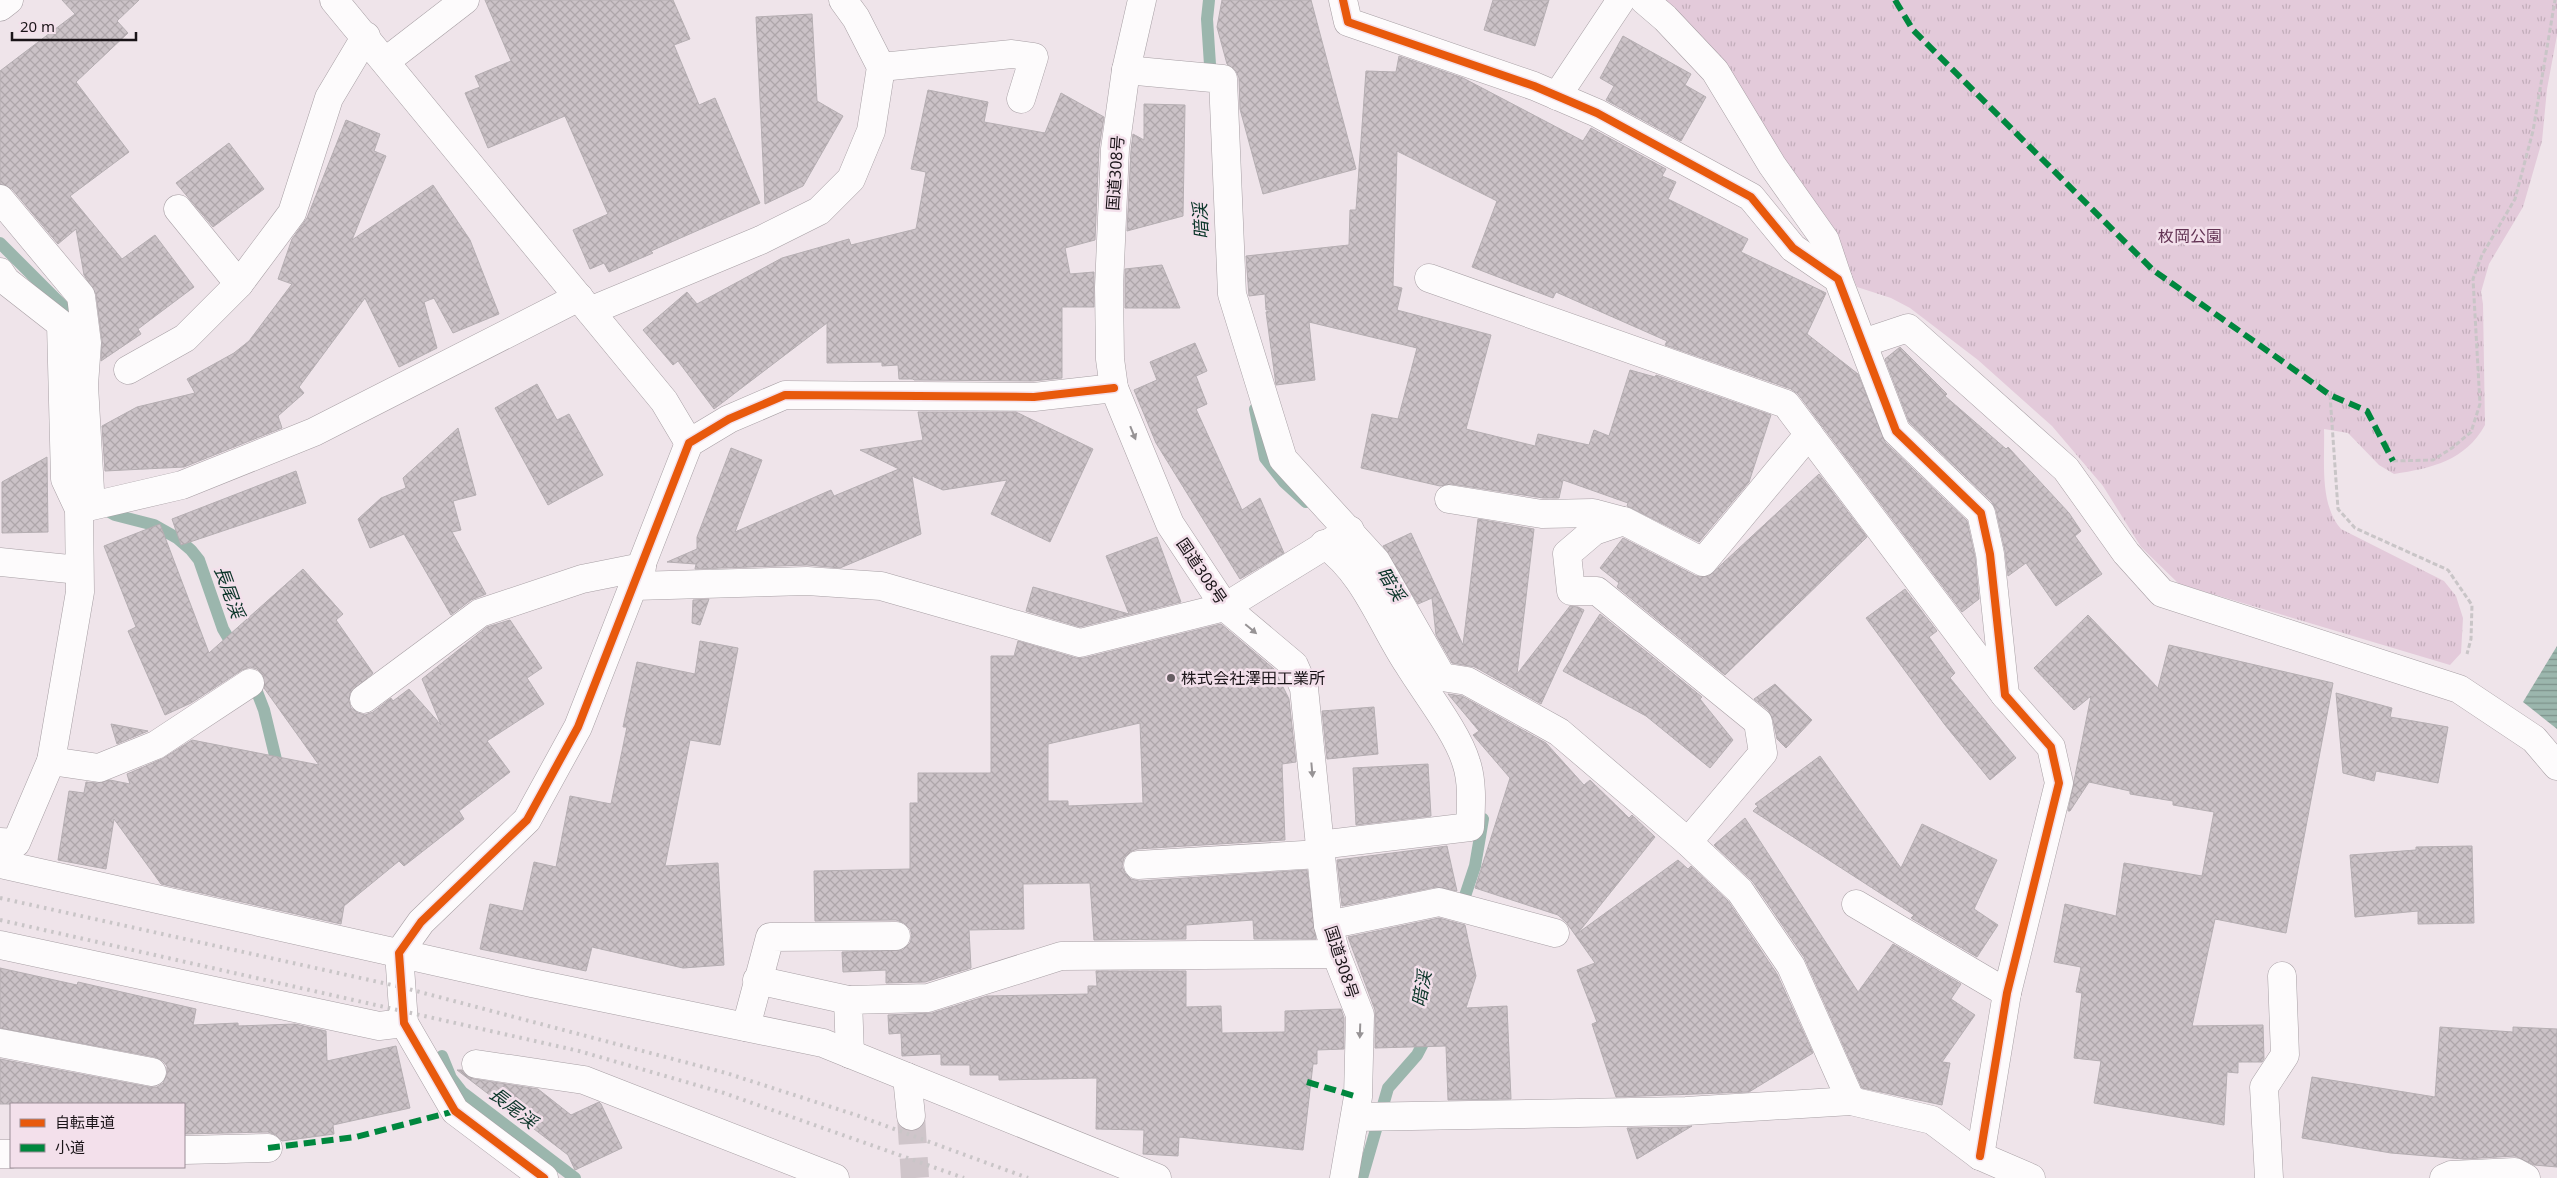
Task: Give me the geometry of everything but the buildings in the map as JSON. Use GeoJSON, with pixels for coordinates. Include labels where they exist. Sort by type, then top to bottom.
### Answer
{"type":"FeatureCollection","features":[{"type":"Feature","properties":{"kind":"main road"},"geometry":{"type":"LineString","coordinates":[[0,7],[9,0]]}},
{"type":"Feature","properties":{"kind":"main road"},"geometry":{"type":"LineString","coordinates":[[334,0],[366,36],[664,401],[689,443]]}},
{"type":"Feature","properties":{"kind":"main road"},"geometry":{"type":"LineString","coordinates":[[386,61],[465,0]]}},
{"type":"Feature","properties":{"kind":"main road"},"geometry":{"type":"LineString","coordinates":[[79,509],[182,485],[314,432],[584,304],[761,240],[819,211],[851,180],[871,131],[881,67],[856,18],[843,0]]}},
{"type":"Feature","properties":{"kind":"main road","name":"国道308号"},"geometry":{"type":"LineString","coordinates":[[1142,0],[1126,70],[1115,149],[1109,287],[1110,359],[1114,388],[1170,524],[1225,607],[1294,665],[1304,688],[1328,925],[1336,954],[1360,1015],[1371,1117],[1344,1178]]}},
{"type":"Feature","properties":{"kind":"main road"},"geometry":{"type":"LineString","coordinates":[[1344,0],[1348,22],[1557,96],[1597,113],[1751,197],[1793,248],[1838,279]]}},
{"type":"Feature","properties":{"kind":"main road"},"geometry":{"type":"LineString","coordinates":[[1557,96],[1621,0]]}},
{"type":"Feature","properties":{"kind":"main road"},"geometry":{"type":"LineString","coordinates":[[1644,0],[1665,18],[1715,71],[1772,164],[1825,240],[1896,431],[1982,513],[1990,554],[2005,695]]}},
{"type":"Feature","properties":{"kind":"main road"},"geometry":{"type":"LineString","coordinates":[[128,370],[184,338],[238,284],[292,213],[329,98],[366,36]]}},
{"type":"Feature","properties":{"kind":"main road"},"geometry":{"type":"LineString","coordinates":[[881,67],[1012,54],[1034,56],[1021,99]]}},
{"type":"Feature","properties":{"kind":"main road"},"geometry":{"type":"LineString","coordinates":[[1126,70],[1223,79],[1232,294],[1283,459],[1339,536],[1376,561],[1442,677],[1467,681],[1559,732],[1688,842],[1740,891],[1791,966],[1851,1101]]}},
{"type":"Feature","properties":{"kind":"main road"},"geometry":{"type":"LineString","coordinates":[[0,198],[81,296],[87,343],[84,385],[90,490],[79,509]]}},
{"type":"Feature","properties":{"kind":"main road"},"geometry":{"type":"LineString","coordinates":[[178,209],[238,284]]}},
{"type":"Feature","properties":{"kind":"main road"},"geometry":{"type":"LineString","coordinates":[[1429,278],[1786,404],[2005,695],[2051,747],[2059,783],[2007,993],[1980,1156]]}},
{"type":"Feature","properties":{"kind":"main road"},"geometry":{"type":"LineString","coordinates":[[0,842],[16,843],[51,761],[80,592],[79,509],[65,479],[61,324],[2,279]]}},
{"type":"Feature","properties":{"kind":"main road"},"geometry":{"type":"LineString","coordinates":[[1863,343],[1908,328],[2066,469],[2126,553],[2162,593],[2459,689],[2534,739],[2557,766]]}},
{"type":"Feature","properties":{"kind":"main road"},"geometry":{"type":"LineString","coordinates":[[544,1178],[455,1111],[404,1023],[399,953],[422,922],[527,820],[578,727],[689,443],[729,419],[785,395],[1034,397],[1114,388]]}},
{"type":"Feature","properties":{"kind":"main road"},"geometry":{"type":"LineString","coordinates":[[1450,499],[1542,514],[1593,513],[1624,521],[1703,562],[1809,434]]}},
{"type":"Feature","properties":{"kind":"main road"},"geometry":{"type":"LineString","coordinates":[[1624,521],[1594,532],[1566,554],[1571,592],[1597,591],[1758,722],[1763,753],[1688,842]]}},
{"type":"Feature","properties":{"kind":"main road"},"geometry":{"type":"LineString","coordinates":[[364,699],[480,613],[582,579],[638,577],[807,581],[881,586],[1080,643],[1225,607],[1339,536]]}},
{"type":"Feature","properties":{"kind":"main road"},"geometry":{"type":"LineString","coordinates":[[1138,865],[1319,849],[1470,826],[1471,804],[1466,762],[1451,733],[1406,661],[1378,608],[1341,556],[1339,536]]}},
{"type":"Feature","properties":{"kind":"main road"},"geometry":{"type":"LineString","coordinates":[[0,562],[79,570]]}},
{"type":"Feature","properties":{"kind":"main road"},"geometry":{"type":"LineString","coordinates":[[51,761],[99,768],[156,745],[250,683]]}},
{"type":"Feature","properties":{"kind":"main road"},"geometry":{"type":"LineString","coordinates":[[0,864],[399,953],[823,1043],[1157,1178]]}},
{"type":"Feature","properties":{"kind":"main road"},"geometry":{"type":"LineString","coordinates":[[1328,925],[1439,902],[1555,934]]}},
{"type":"Feature","properties":{"kind":"main road"},"geometry":{"type":"LineString","coordinates":[[1856,904],[2007,993]]}},
{"type":"Feature","properties":{"kind":"main road"},"geometry":{"type":"LineString","coordinates":[[746,1027],[770,937],[896,936]]}},
{"type":"Feature","properties":{"kind":"main road"},"geometry":{"type":"LineString","coordinates":[[0,945],[379,1026],[404,1023]]}},
{"type":"Feature","properties":{"kind":"main road"},"geometry":{"type":"LineString","coordinates":[[757,980],[848,1000],[928,998],[1061,956],[1336,954]]}},
{"type":"Feature","properties":{"kind":"main road"},"geometry":{"type":"LineString","coordinates":[[2269,1178],[2264,1087],[2285,1055],[2282,976]]}},
{"type":"Feature","properties":{"kind":"main road"},"geometry":{"type":"LineString","coordinates":[[848,1000],[850,1054]]}},
{"type":"Feature","properties":{"kind":"main road"},"geometry":{"type":"LineString","coordinates":[[0,1043],[152,1072]]}},
{"type":"Feature","properties":{"kind":"main road"},"geometry":{"type":"LineString","coordinates":[[476,1064],[584,1080],[834,1178]]}},
{"type":"Feature","properties":{"kind":"main road"},"geometry":{"type":"LineString","coordinates":[[907,1077],[911,1116]]}},
{"type":"Feature","properties":{"kind":"main road"},"geometry":{"type":"LineString","coordinates":[[1371,1117],[1686,1110],[1851,1101],[1932,1120],[1980,1156],[2031,1178]]}},
{"type":"Feature","properties":{"kind":"main road"},"geometry":{"type":"LineString","coordinates":[[185,1150],[268,1148]]}},
{"type":"Feature","properties":{"kind":"main road"},"geometry":{"type":"LineString","coordinates":[[2444,1178],[2451,1175],[2515,1172],[2526,1178]]}},
{"type":"Feature","properties":{"kind":"path"},"geometry":{"type":"LineString","coordinates":[[2393,461],[2433,460],[2452,448],[2471,432],[2480,404],[2473,279],[2482,256],[2515,199],[2533,131],[2555,0]]}},
{"type":"Feature","properties":{"kind":"path"},"geometry":{"type":"LineString","coordinates":[[2330,395],[2338,509],[2355,528],[2448,570],[2472,605],[2471,639],[2459,689]]}},
{"type":"Feature","properties":{"kind":"green space","name":"枚岡公園"},"geometry":{"type":"Polygon","coordinates":[[[1661,0],[2557,0],[2557,35],[2547,89],[2542,141],[2523,207],[2489,264],[2481,292],[2483,304],[2485,425],[2468,447],[2446,461],[2421,469],[2394,474],[2379,465],[2348,433],[2324,429],[2326,495],[2334,519],[2341,529],[2444,581],[2456,596],[2463,618],[2461,653],[2450,665],[2179,584],[2141,547],[2103,486],[2052,426],[1978,360],[1910,308],[1891,298],[1857,287],[1838,242],[1752,110],[1723,59],[1661,0]]]}},
{"type":"Feature","properties":{"kind":"shaded area"},"geometry":{"type":"Polygon","coordinates":[[[2557,646],[2557,729],[2523,702],[2557,646]]]}},
{"type":"Feature","properties":{"kind":"waterway","name":"暗渓"},"geometry":{"type":"LineString","coordinates":[[1209,0],[1207,19],[1211,80]]}},
{"type":"Feature","properties":{"kind":"waterway","name":"長尾渓"},"geometry":{"type":"LineString","coordinates":[[0,243],[63,306],[72,325]]}},
{"type":"Feature","properties":{"kind":"waterway","name":"暗渓"},"geometry":{"type":"LineString","coordinates":[[1255,409],[1265,458],[1284,482],[1306,502]]}},
{"type":"Feature","properties":{"kind":"waterway","name":"長尾渓"},"geometry":{"type":"LineString","coordinates":[[101,507],[115,515],[154,525],[177,538],[191,550],[199,560],[223,629],[236,651]]}},
{"type":"Feature","properties":{"kind":"waterway","name":"長尾渓"},"geometry":{"type":"LineString","coordinates":[[252,679],[264,710],[279,772]]}},
{"type":"Feature","properties":{"kind":"waterway","name":"暗渓"},"geometry":{"type":"LineString","coordinates":[[1460,911],[1475,866],[1483,819]]}},
{"type":"Feature","properties":{"kind":"waterway","name":"暗渓"},"geometry":{"type":"LineString","coordinates":[[1362,1178],[1388,1088],[1417,1055],[1429,1032]]}},
{"type":"Feature","properties":{"kind":"waterway","name":"長尾渓"},"geometry":{"type":"LineString","coordinates":[[442,1056],[451,1078],[462,1092],[575,1178]]}},
{"type":"Feature","properties":{"kind":"tunnel"},"geometry":{"type":"LineString","coordinates":[[911,1116],[915,1178]]}},
{"type":"Feature","properties":{"kind":"railway"},"geometry":{"type":"LineString","coordinates":[[0,898],[401,987],[726,1073],[856,1115],[1028,1178]]}},
{"type":"Feature","properties":{"kind":"railway"},"geometry":{"type":"LineString","coordinates":[[0,920],[579,1051],[724,1093],[964,1178]]}},
{"type":"Feature","properties":{"kind":"marked path"},"geometry":{"type":"LineString","coordinates":[[1895,0],[1913,30],[2153,270],[2330,395],[2367,411],[2393,461]]}},
{"type":"Feature","properties":{"kind":"marked path"},"geometry":{"type":"LineString","coordinates":[[1307,1082],[1358,1097]]}},
{"type":"Feature","properties":{"kind":"marked path"},"geometry":{"type":"LineString","coordinates":[[268,1148],[356,1137],[455,1111]]}},
{"type":"Feature","properties":{"kind":"cycle path"},"geometry":{"type":"LineString","coordinates":[[1343,0],[1348,22],[1534,86],[1597,113],[1751,197],[1793,248],[1838,279],[1896,431],[1981,513],[1990,554],[2005,695],[2051,747],[2059,783],[2007,993],[1980,1156]]}},
{"type":"Feature","properties":{"kind":"cycle path"},"geometry":{"type":"LineString","coordinates":[[544,1178],[455,1111],[404,1023],[399,953],[421,922],[527,820],[578,727],[689,443],[729,419],[785,395],[1034,397],[1114,388]]}},
{"type":"Feature","properties":{"kind":"place","name":"株式会社澤田工業所"},"geometry":{"type":"Point","coordinates":[1171,678]}}]}
